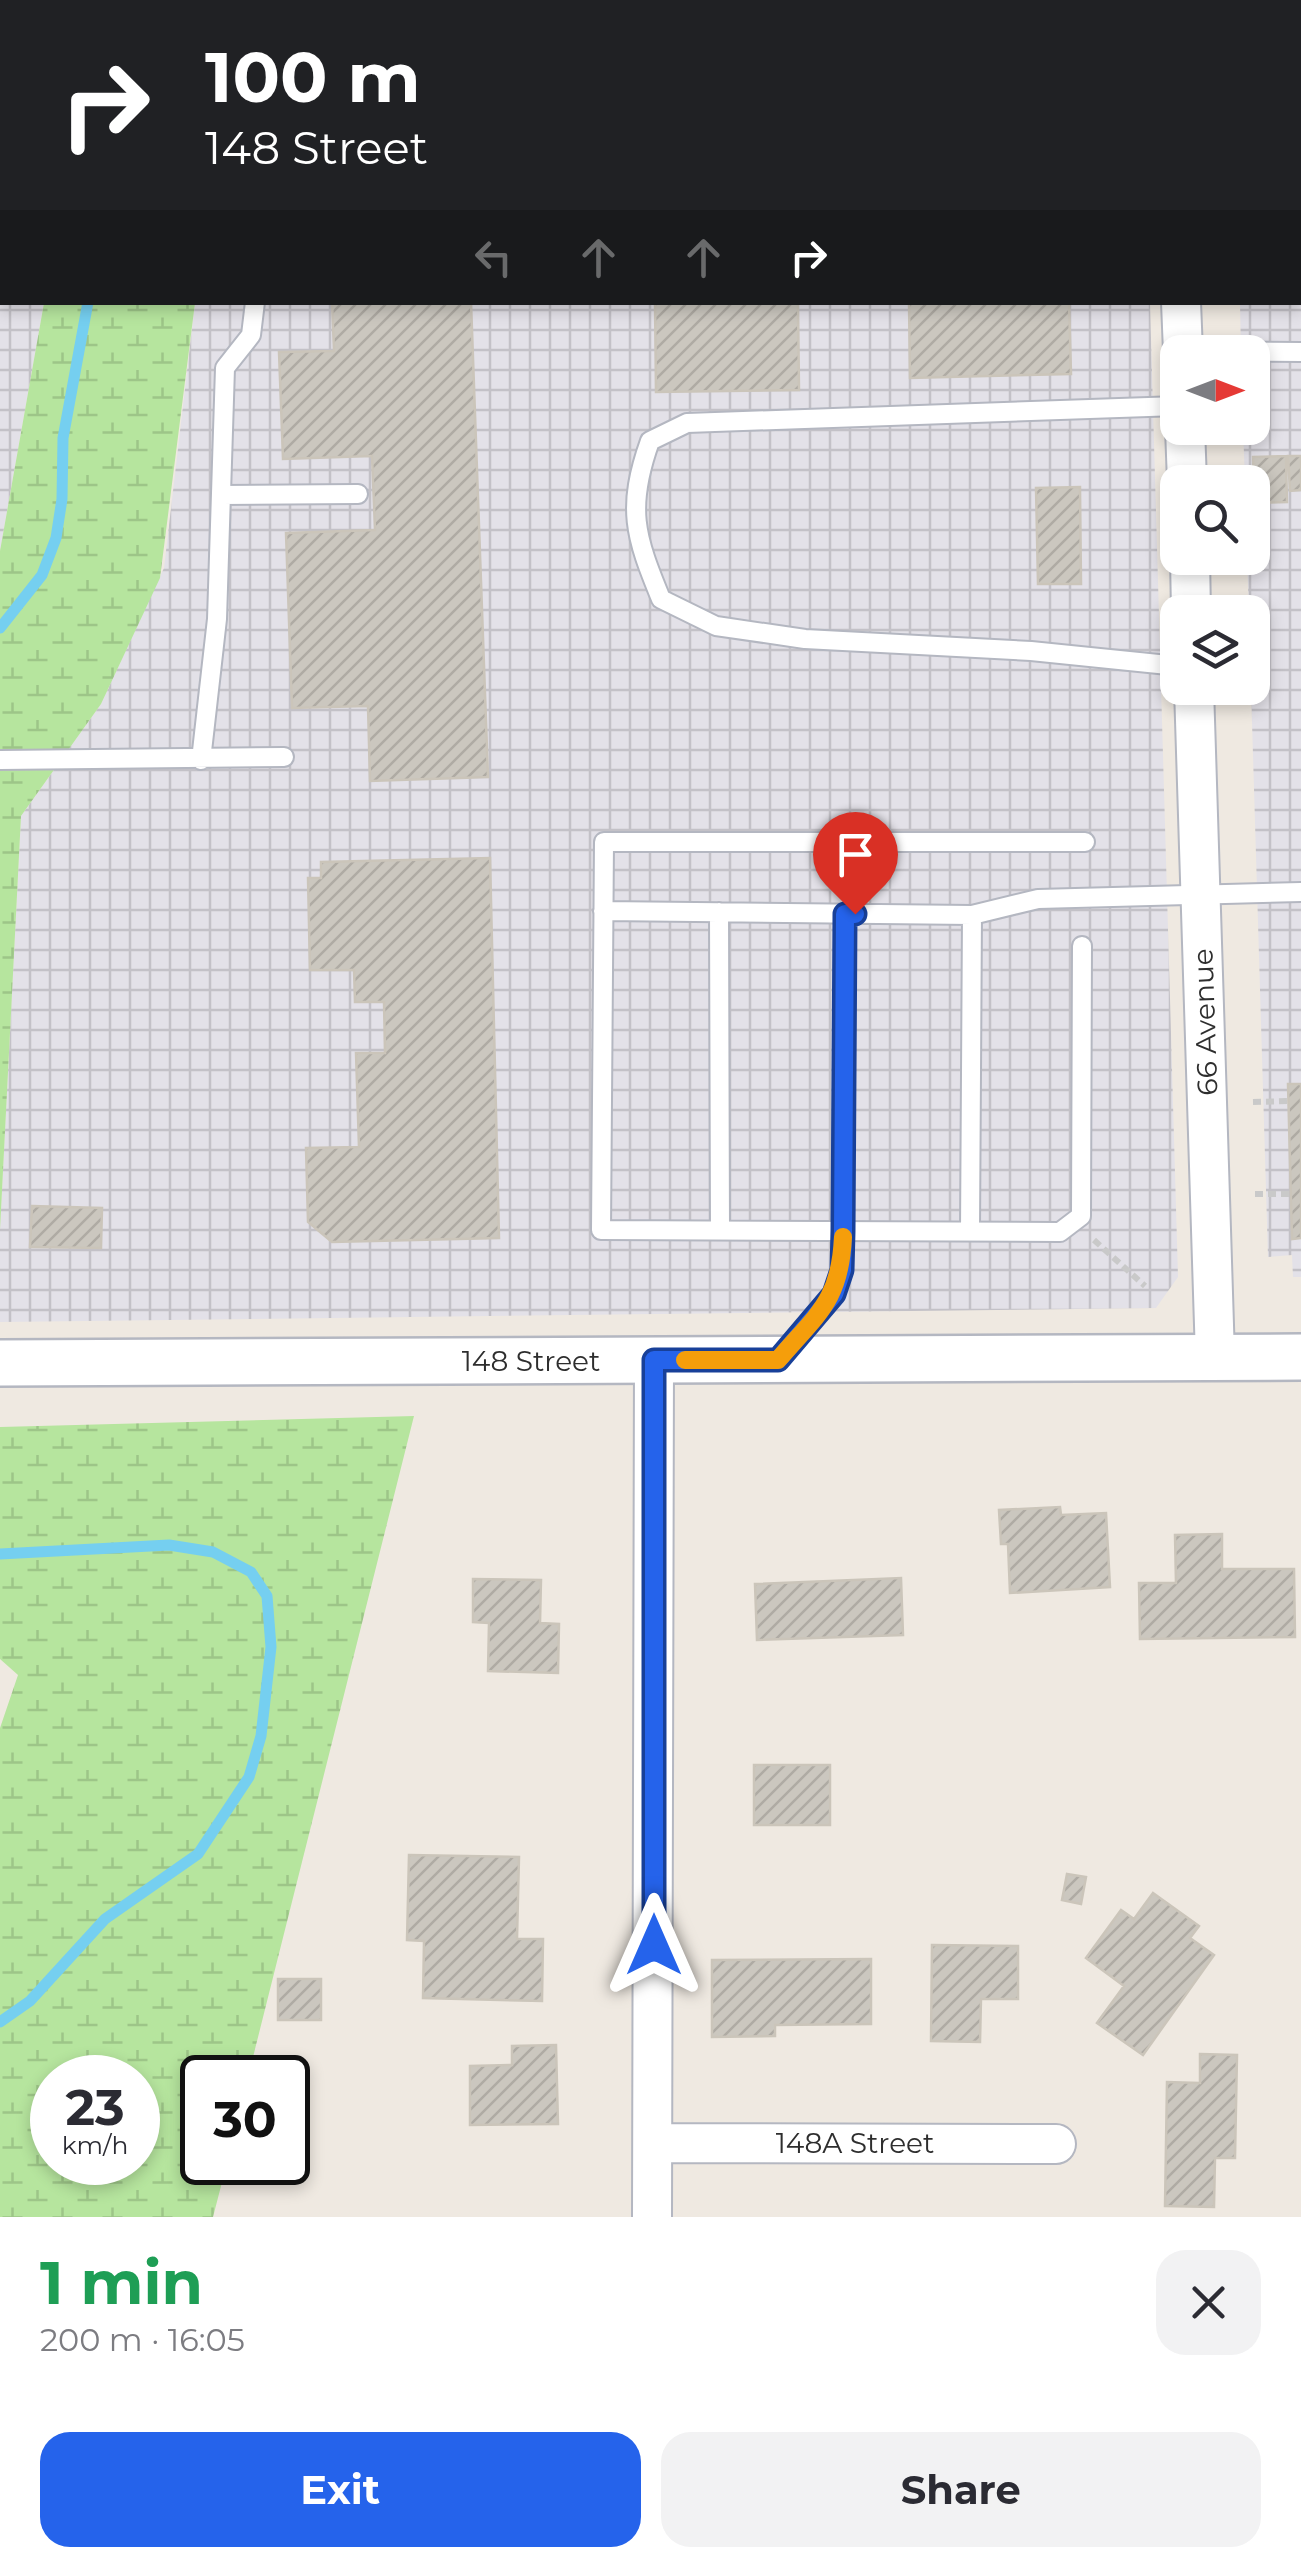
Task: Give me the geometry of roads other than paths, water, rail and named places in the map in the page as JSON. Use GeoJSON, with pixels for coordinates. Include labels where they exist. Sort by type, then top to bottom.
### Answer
{"type":"FeatureCollection","features":[{"type":"Feature","properties":{"kind":"street"},"geometry":{"type":"LineString","coordinates":[[1181,305],[1183,335]]}},
{"type":"Feature","properties":{"kind":"street","name":"66 Avenue"},"geometry":{"type":"LineString","coordinates":[[1195,705],[1214,1357]]}},
{"type":"Feature","properties":{"kind":"street","name":"148 Street"},"geometry":{"type":"LineString","coordinates":[[0,1364],[1301,1357]]}},
{"type":"Feature","properties":{"kind":"street"},"geometry":{"type":"LineString","coordinates":[[652,2217],[654,1360]]}},
{"type":"Feature","properties":{"kind":"street","name":"148A Street"},"geometry":{"type":"LineString","coordinates":[[654,2144],[1056,2144]]}},
{"type":"Feature","properties":{"kind":"lane"},"geometry":{"type":"LineString","coordinates":[[202,760],[217,619],[225,368],[251,335],[255,305]]}},
{"type":"Feature","properties":{"kind":"lane"},"geometry":{"type":"LineString","coordinates":[[1270,352],[1301,352]]}},
{"type":"Feature","properties":{"kind":"lane"},"geometry":{"type":"LineString","coordinates":[[1160,407],[686,423],[650,441],[636,480],[638,543],[661,599],[716,626],[805,639],[1030,651],[1160,664]]}},
{"type":"Feature","properties":{"kind":"lane"},"geometry":{"type":"LineString","coordinates":[[221,495],[358,494]]}},
{"type":"Feature","properties":{"kind":"lane"},"geometry":{"type":"LineString","coordinates":[[0,760],[284,758]]}},
{"type":"Feature","properties":{"kind":"lane"},"geometry":{"type":"LineString","coordinates":[[1082,946],[1081,1216],[1060,1232],[601,1230],[604,842],[1085,842]]}},
{"type":"Feature","properties":{"kind":"lane"},"geometry":{"type":"LineString","coordinates":[[778,1360],[834,1294],[842,1270],[850,914],[857,842]]}},
{"type":"Feature","properties":{"kind":"lane"},"geometry":{"type":"LineString","coordinates":[[603,911],[972,915],[1038,899],[1301,892]]}},
{"type":"Feature","properties":{"kind":"lane"},"geometry":{"type":"LineString","coordinates":[[719,912],[720,1230]]}},
{"type":"Feature","properties":{"kind":"lane"},"geometry":{"type":"LineString","coordinates":[[970,1232],[972,915]]}},
{"type":"Feature","properties":{"kind":"waterway"},"geometry":{"type":"LineString","coordinates":[[0,628],[42,575],[56,538],[62,499],[63,438],[87,305]]}},
{"type":"Feature","properties":{"kind":"waterway"},"geometry":{"type":"LineString","coordinates":[[0,1554],[169,1545],[213,1552],[251,1572],[267,1596],[271,1647],[261,1736],[249,1777],[198,1854],[105,1919],[30,2001],[0,2022]]}}]}
